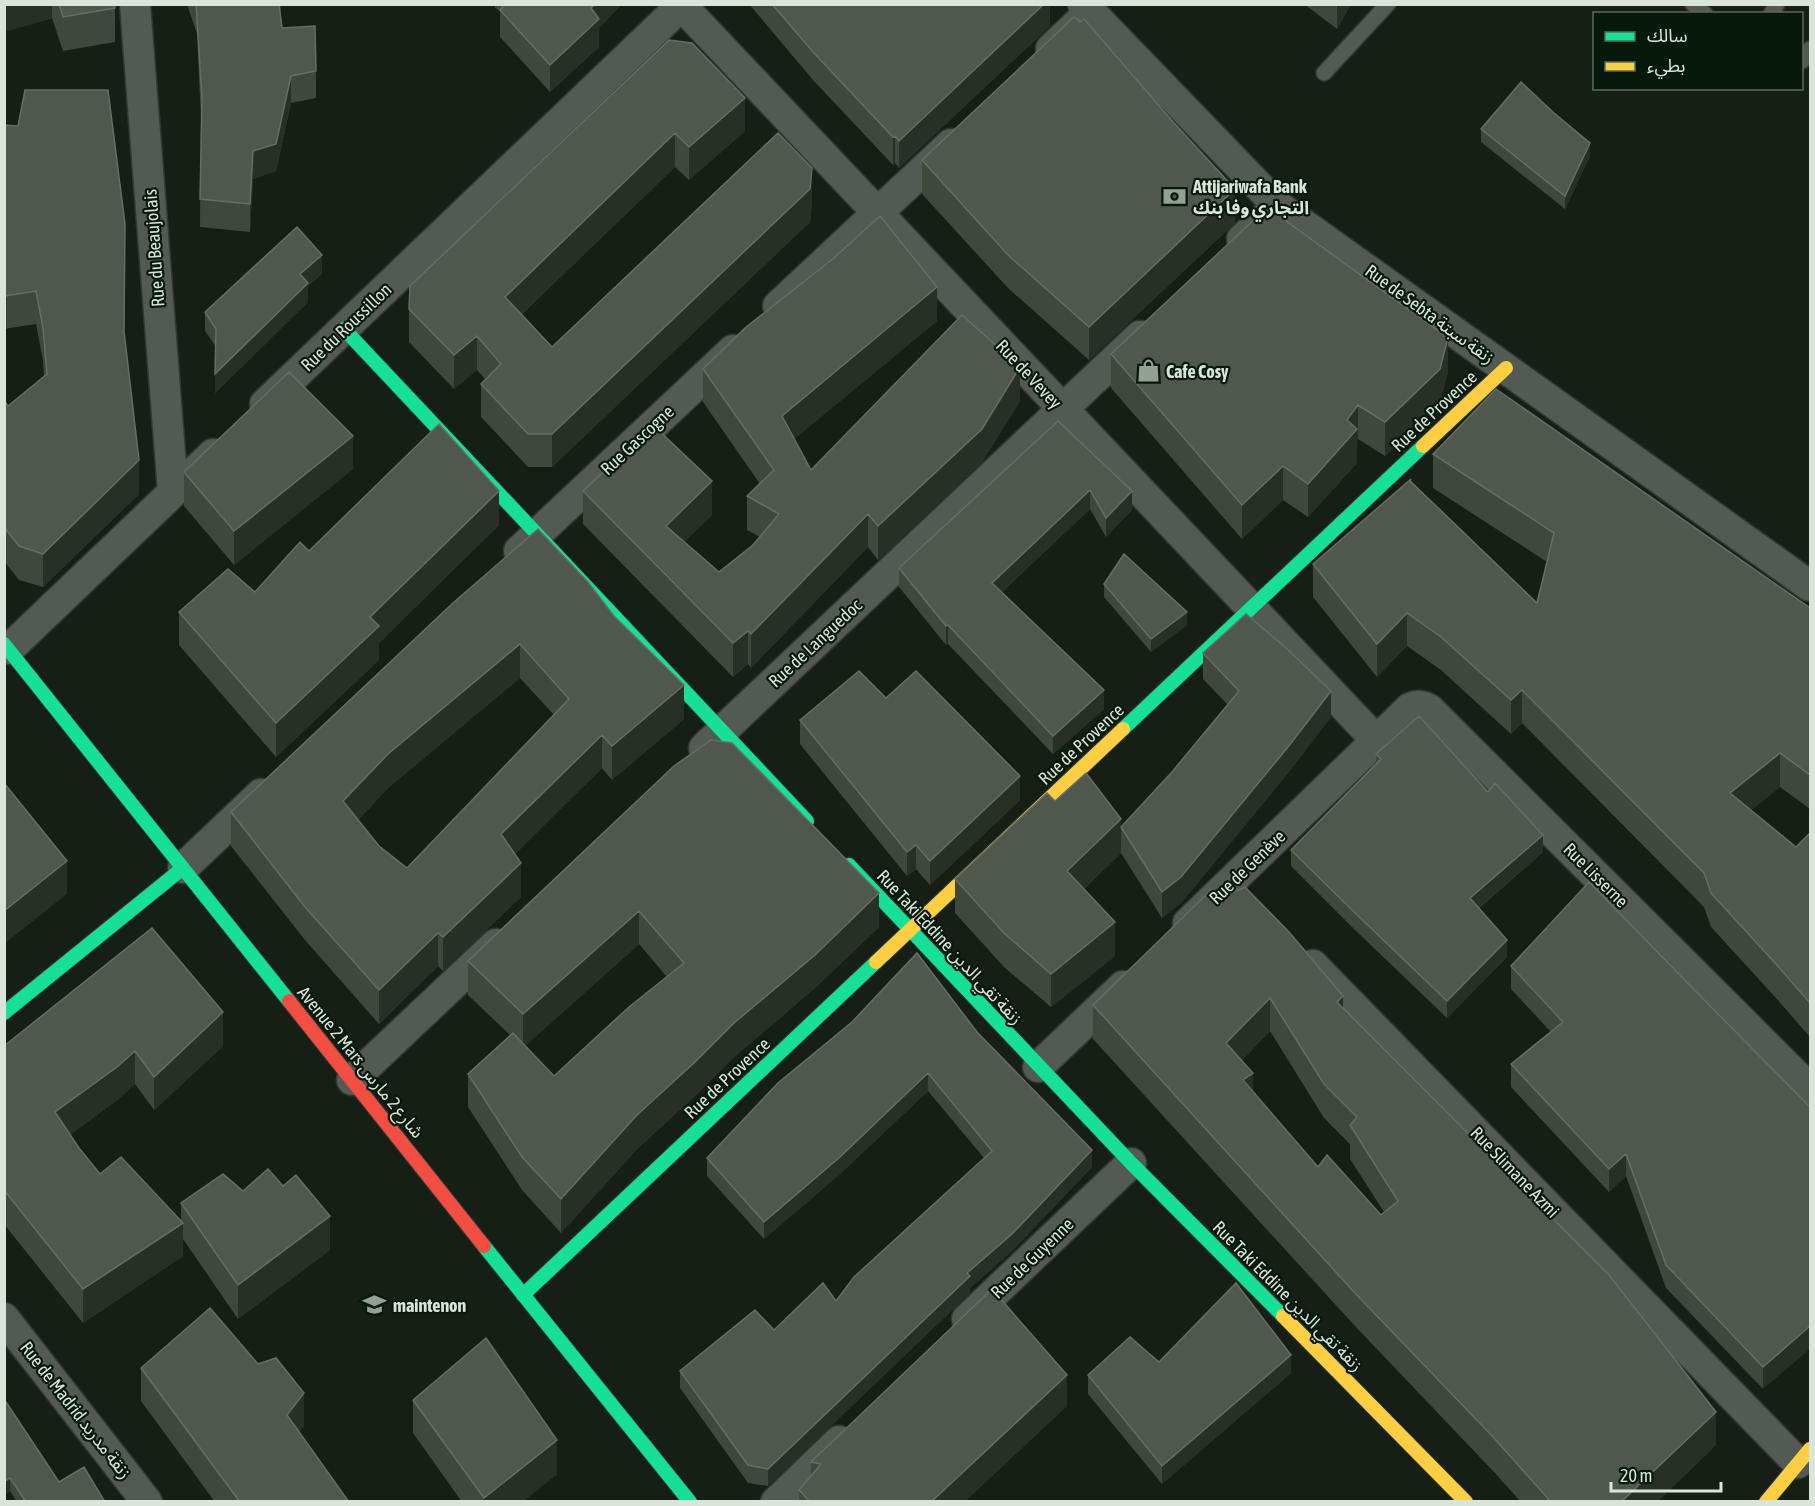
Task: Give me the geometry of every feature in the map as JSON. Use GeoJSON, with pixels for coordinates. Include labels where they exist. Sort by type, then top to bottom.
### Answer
{"type":"FeatureCollection","features":[{"type":"Feature","properties":{"kind":"street","name":"Rue du Beaujolais"},"geometry":{"type":"LineString","coordinates":[[135,4],[173,492]]}},
{"type":"Feature","properties":{"kind":"street","name":"Rue du Roussillon"},"geometry":{"type":"LineString","coordinates":[[7,646],[173,492],[683,5]]}},
{"type":"Feature","properties":{"kind":"street","name":"Rue de Vevey"},"geometry":{"type":"LineString","coordinates":[[683,5],[1377,741]]}},
{"type":"Feature","properties":{"kind":"street"},"geometry":{"type":"LineString","coordinates":[[1031,68],[1087,8]]}},
{"type":"Feature","properties":{"kind":"street","name":"Rue de Sebta زنقة سبتة"},"geometry":{"type":"LineString","coordinates":[[1087,8],[1278,206],[1810,586]]}},
{"type":"Feature","properties":{"kind":"street","name":"Rue Gascogne"},"geometry":{"type":"LineString","coordinates":[[502,567],[971,124]]}},
{"type":"Feature","properties":{"kind":"street"},"geometry":{"type":"LineString","coordinates":[[1226,255],[1278,206]]}},
{"type":"Feature","properties":{"kind":"street","name":"Rue de Languedoc"},"geometry":{"type":"LineString","coordinates":[[688,763],[1157,320]]}},
{"type":"Feature","properties":{"kind":"street"},"geometry":{"type":"LineString","coordinates":[[344,329],[820,835]]}},
{"type":"Feature","properties":{"kind":"street","name":"Rue de Provence"},"geometry":{"type":"LineString","coordinates":[[523,1295],[1506,368]]}},
{"type":"Feature","properties":{"kind":"street","name":"Avenue 2 Mars شارع 2 مارس"},"geometry":{"type":"LineString","coordinates":[[7,646],[690,1502]]}},
{"type":"Feature","properties":{"kind":"street","name":"Rue Lisserne"},"geometry":{"type":"LineString","coordinates":[[1377,741],[1410,708],[1416,705],[1429,710],[1810,1089]]}},
{"type":"Feature","properties":{"kind":"street","name":"Rue de Genève"},"geometry":{"type":"LineString","coordinates":[[1173,938],[1240,890],[1377,741]]}},
{"type":"Feature","properties":{"kind":"street"},"geometry":{"type":"LineString","coordinates":[[4,1013],[183,868],[278,778]]}},
{"type":"Feature","properties":{"kind":"street","name":"Rue Taki Eddine زنقة تقي الدين"},"geometry":{"type":"LineString","coordinates":[[836,852],[1131,1163],[1466,1502]]}},
{"type":"Feature","properties":{"kind":"street"},"geometry":{"type":"LineString","coordinates":[[352,1080],[518,923]]}},
{"type":"Feature","properties":{"kind":"street","name":"Rue Slimane Azmi"},"geometry":{"type":"LineString","coordinates":[[1298,950],[1804,1456]]}},
{"type":"Feature","properties":{"kind":"street"},"geometry":{"type":"LineString","coordinates":[[1038,1067],[1139,970]]}},
{"type":"Feature","properties":{"kind":"street","name":"Rue de Guyenne"},"geometry":{"type":"LineString","coordinates":[[948,1338],[1131,1163]]}},
{"type":"Feature","properties":{"kind":"street","name":"Rue de Madrid زنقة مدريد"},"geometry":{"type":"LineString","coordinates":[[4,1318],[147,1502]]}},
{"type":"Feature","properties":{"kind":"street"},"geometry":{"type":"LineString","coordinates":[[776,1502],[862,1420]]}},
{"type":"Feature","properties":{"kind":"street"},"geometry":{"type":"LineString","coordinates":[[1766,1502],[1804,1456]]}},
{"type":"Feature","properties":{"kind":"lane"},"geometry":{"type":"LineString","coordinates":[[1324,73],[1388,4]]}},
{"type":"Feature","properties":{"kind":"building"},"geometry":{"type":"Polygon","coordinates":[[[59,4],[115,4],[115,8],[63,17],[59,4]]]}},
{"type":"Feature","properties":{"kind":"building"},"geometry":{"type":"Polygon","coordinates":[[[196,4],[279,4],[282,28],[315,26],[316,71],[291,76],[276,144],[253,151],[250,204],[200,199],[202,99],[196,4]]]}},
{"type":"Feature","properties":{"kind":"building"},"geometry":{"type":"Polygon","coordinates":[[[505,4],[595,4],[591,8],[599,19],[550,65],[500,10],[505,4]]]}},
{"type":"Feature","properties":{"kind":"building"},"geometry":{"type":"Polygon","coordinates":[[[772,4],[1044,4],[899,141],[813,52],[772,4]]]}},
{"type":"Feature","properties":{"kind":"building"},"geometry":{"type":"Polygon","coordinates":[[[1074,17],[1080,22],[1084,19],[1235,189],[1089,327],[1008,255],[922,160],[1074,17]]]}},
{"type":"Feature","properties":{"kind":"building"},"geometry":{"type":"Polygon","coordinates":[[[669,40],[692,43],[745,98],[689,147],[675,133],[505,297],[552,347],[778,133],[812,168],[810,189],[552,434],[528,434],[481,384],[501,364],[477,336],[454,355],[409,309],[410,286],[669,40]]]}},
{"type":"Feature","properties":{"kind":"building"},"geometry":{"type":"Polygon","coordinates":[[[1521,82],[1590,143],[1565,196],[1481,129],[1521,82]]]}},
{"type":"Feature","properties":{"kind":"building"},"geometry":{"type":"Polygon","coordinates":[[[25,90],[108,90],[125,224],[124,331],[139,460],[43,554],[19,546],[4,527],[4,400],[8,406],[47,374],[43,328],[36,291],[4,296],[4,125],[18,126],[25,90]]]}},
{"type":"Feature","properties":{"kind":"building"},"geometry":{"type":"Polygon","coordinates":[[[1268,208],[1448,338],[1440,369],[1385,422],[1358,405],[1347,420],[1357,429],[1308,484],[1283,466],[1242,505],[1111,354],[1268,208]]]}},
{"type":"Feature","properties":{"kind":"building"},"geometry":{"type":"Polygon","coordinates":[[[880,216],[937,287],[782,416],[811,470],[962,315],[1020,367],[982,429],[878,526],[868,514],[751,634],[748,631],[733,643],[583,491],[653,425],[712,481],[666,526],[719,572],[753,545],[779,514],[747,496],[774,470],[703,369],[745,328],[834,258],[880,216]]]}},
{"type":"Feature","properties":{"kind":"building"},"geometry":{"type":"Polygon","coordinates":[[[297,227],[322,255],[300,274],[308,283],[215,374],[216,329],[205,312],[297,227]]]}},
{"type":"Feature","properties":{"kind":"building"},"geometry":{"type":"Polygon","coordinates":[[[289,372],[353,436],[234,531],[184,472],[289,372]]]}},
{"type":"Feature","properties":{"kind":"building"},"geometry":{"type":"Polygon","coordinates":[[[1496,389],[1810,608],[1810,775],[1780,753],[1730,793],[1796,847],[1810,833],[1810,1003],[1711,893],[1704,873],[1522,690],[1511,700],[1441,637],[1407,613],[1377,644],[1313,564],[1411,479],[1410,481],[1537,603],[1554,533],[1433,454],[1496,389]]]}},
{"type":"Feature","properties":{"kind":"building"},"geometry":{"type":"Polygon","coordinates":[[[1058,421],[1132,491],[1106,518],[1090,490],[992,583],[1104,690],[1053,736],[948,625],[946,626],[899,568],[1058,421]]]}},
{"type":"Feature","properties":{"kind":"building"},"geometry":{"type":"Polygon","coordinates":[[[439,424],[499,491],[370,617],[379,626],[276,723],[179,612],[228,569],[255,592],[300,542],[309,551],[439,424]]]}},
{"type":"Feature","properties":{"kind":"building"},"geometry":{"type":"Polygon","coordinates":[[[538,529],[588,582],[614,616],[684,685],[612,746],[602,735],[501,834],[521,863],[443,937],[438,933],[379,990],[305,907],[231,812],[453,603],[538,529]],[[520,644],[388,754],[343,801],[379,846],[407,868],[569,699],[520,644]]]}},
{"type":"Feature","properties":{"kind":"building"},"geometry":{"type":"Polygon","coordinates":[[[1124,554],[1187,612],[1151,639],[1104,584],[1124,554]]]}},
{"type":"Feature","properties":{"kind":"building"},"geometry":{"type":"Polygon","coordinates":[[[1246,614],[1331,691],[1181,877],[1162,892],[1121,827],[1172,772],[1239,691],[1203,653],[1246,614]]]}},
{"type":"Feature","properties":{"kind":"building"},"geometry":{"type":"Polygon","coordinates":[[[859,671],[886,698],[916,671],[1020,776],[930,861],[916,845],[907,852],[800,720],[859,671]]]}},
{"type":"Feature","properties":{"kind":"building"},"geometry":{"type":"Polygon","coordinates":[[[1419,716],[1488,792],[1495,783],[1543,835],[1470,898],[1507,940],[1447,1001],[1291,850],[1381,759],[1376,754],[1419,716]]]}},
{"type":"Feature","properties":{"kind":"building"},"geometry":{"type":"Polygon","coordinates":[[[711,740],[732,743],[879,893],[815,955],[734,1023],[637,1115],[561,1199],[522,1157],[468,1074],[513,1033],[554,1076],[629,1007],[684,963],[639,911],[523,1014],[468,961],[674,766],[711,740]]]}},
{"type":"Feature","properties":{"kind":"building"},"geometry":{"type":"Polygon","coordinates":[[[1086,773],[1121,819],[1067,871],[1115,922],[1051,974],[1004,933],[955,879],[1047,793],[1055,801],[1086,773]]]}},
{"type":"Feature","properties":{"kind":"building"},"geometry":{"type":"Polygon","coordinates":[[[4,783],[67,861],[4,911],[4,783]]]}},
{"type":"Feature","properties":{"kind":"building"},"geometry":{"type":"Polygon","coordinates":[[[1589,882],[1810,1107],[1810,1326],[1763,1367],[1666,1265],[1626,1154],[1609,1169],[1511,1064],[1563,1022],[1511,966],[1589,882]]]}},
{"type":"Feature","properties":{"kind":"building"},"geometry":{"type":"Polygon","coordinates":[[[1245,887],[1289,932],[1343,996],[1337,1002],[1609,1275],[1716,1412],[1621,1502],[1551,1502],[1494,1438],[1354,1292],[1093,1005],[1212,889],[1221,898],[1245,887]],[[1270,998],[1226,1043],[1253,1073],[1243,1080],[1318,1167],[1327,1155],[1381,1215],[1398,1201],[1350,1125],[1357,1117],[1324,1084],[1270,998]]]}},
{"type":"Feature","properties":{"kind":"building"},"geometry":{"type":"Polygon","coordinates":[[[152,928],[223,1012],[154,1077],[135,1051],[117,1067],[55,1112],[100,1174],[121,1157],[183,1223],[83,1289],[4,1190],[4,1046],[152,928]]]}},
{"type":"Feature","properties":{"kind":"building"},"geometry":{"type":"Polygon","coordinates":[[[917,953],[977,1032],[1092,1150],[1012,1234],[967,1273],[970,1276],[768,1469],[748,1465],[680,1371],[755,1310],[774,1330],[823,1283],[836,1301],[854,1277],[992,1151],[928,1073],[840,1157],[764,1222],[707,1158],[778,1083],[852,1022],[917,953]]]}},
{"type":"Feature","properties":{"kind":"building"},"geometry":{"type":"Polygon","coordinates":[[[268,1169],[283,1186],[296,1175],[330,1216],[238,1285],[181,1203],[223,1174],[243,1191],[268,1169]]]}},
{"type":"Feature","properties":{"kind":"building"},"geometry":{"type":"Polygon","coordinates":[[[1236,1283],[1291,1355],[1162,1466],[1088,1375],[1130,1337],[1159,1362],[1236,1283]]]}},
{"type":"Feature","properties":{"kind":"building"},"geometry":{"type":"Polygon","coordinates":[[[992,1289],[1067,1375],[931,1502],[810,1502],[799,1490],[821,1464],[811,1462],[992,1289]]]}},
{"type":"Feature","properties":{"kind":"building"},"geometry":{"type":"Polygon","coordinates":[[[210,1308],[258,1364],[276,1358],[304,1393],[287,1415],[349,1502],[240,1502],[141,1368],[210,1308]]]}},
{"type":"Feature","properties":{"kind":"building"},"geometry":{"type":"Polygon","coordinates":[[[486,1338],[557,1440],[484,1498],[413,1400],[486,1338]]]}},
{"type":"Feature","properties":{"kind":"building"},"geometry":{"type":"Polygon","coordinates":[[[4,1399],[59,1482],[84,1467],[105,1502],[26,1502],[10,1478],[4,1482],[4,1399]]]}},
{"type":"Feature","properties":{"kind":"traffic: fast"},"geometry":{"type":"LineString","coordinates":[[344,329],[807,821]]}},
{"type":"Feature","properties":{"kind":"traffic: fast"},"geometry":{"type":"LineString","coordinates":[[1123,729],[1423,446]]}},
{"type":"Feature","properties":{"kind":"traffic: fast"},"geometry":{"type":"LineString","coordinates":[[4,644],[289,1001]]}},
{"type":"Feature","properties":{"kind":"traffic: fast"},"geometry":{"type":"LineString","coordinates":[[849,865],[1131,1163],[1283,1316]]}},
{"type":"Feature","properties":{"kind":"traffic: fast"},"geometry":{"type":"LineString","coordinates":[[4,1013],[183,868]]}},
{"type":"Feature","properties":{"kind":"traffic: fast"},"geometry":{"type":"LineString","coordinates":[[523,1295],[876,962]]}},
{"type":"Feature","properties":{"kind":"traffic: fast"},"geometry":{"type":"LineString","coordinates":[[484,1246],[690,1502]]}},
{"type":"Feature","properties":{"kind":"traffic: slow"},"geometry":{"type":"LineString","coordinates":[[1423,446],[1506,368]]}},
{"type":"Feature","properties":{"kind":"traffic: slow"},"geometry":{"type":"LineString","coordinates":[[876,962],[1123,729]]}},
{"type":"Feature","properties":{"kind":"traffic: slow"},"geometry":{"type":"LineString","coordinates":[[1283,1316],[1466,1502]]}},
{"type":"Feature","properties":{"kind":"traffic: slow"},"geometry":{"type":"LineString","coordinates":[[1766,1502],[1810,1449]]}},
{"type":"Feature","properties":{"kind":"traffic: jam"},"geometry":{"type":"LineString","coordinates":[[289,1001],[484,1246]]}},
{"type":"Feature","properties":{"kind":"place","name":"Attijariwafa Bank التجاري وفا بنك"},"geometry":{"type":"Point","coordinates":[1175,196]}},
{"type":"Feature","properties":{"kind":"place","name":"Cafe Cosy"},"geometry":{"type":"Point","coordinates":[1148,371]}},
{"type":"Feature","properties":{"kind":"place","name":"maintenon"},"geometry":{"type":"Point","coordinates":[375,1305]}}]}
